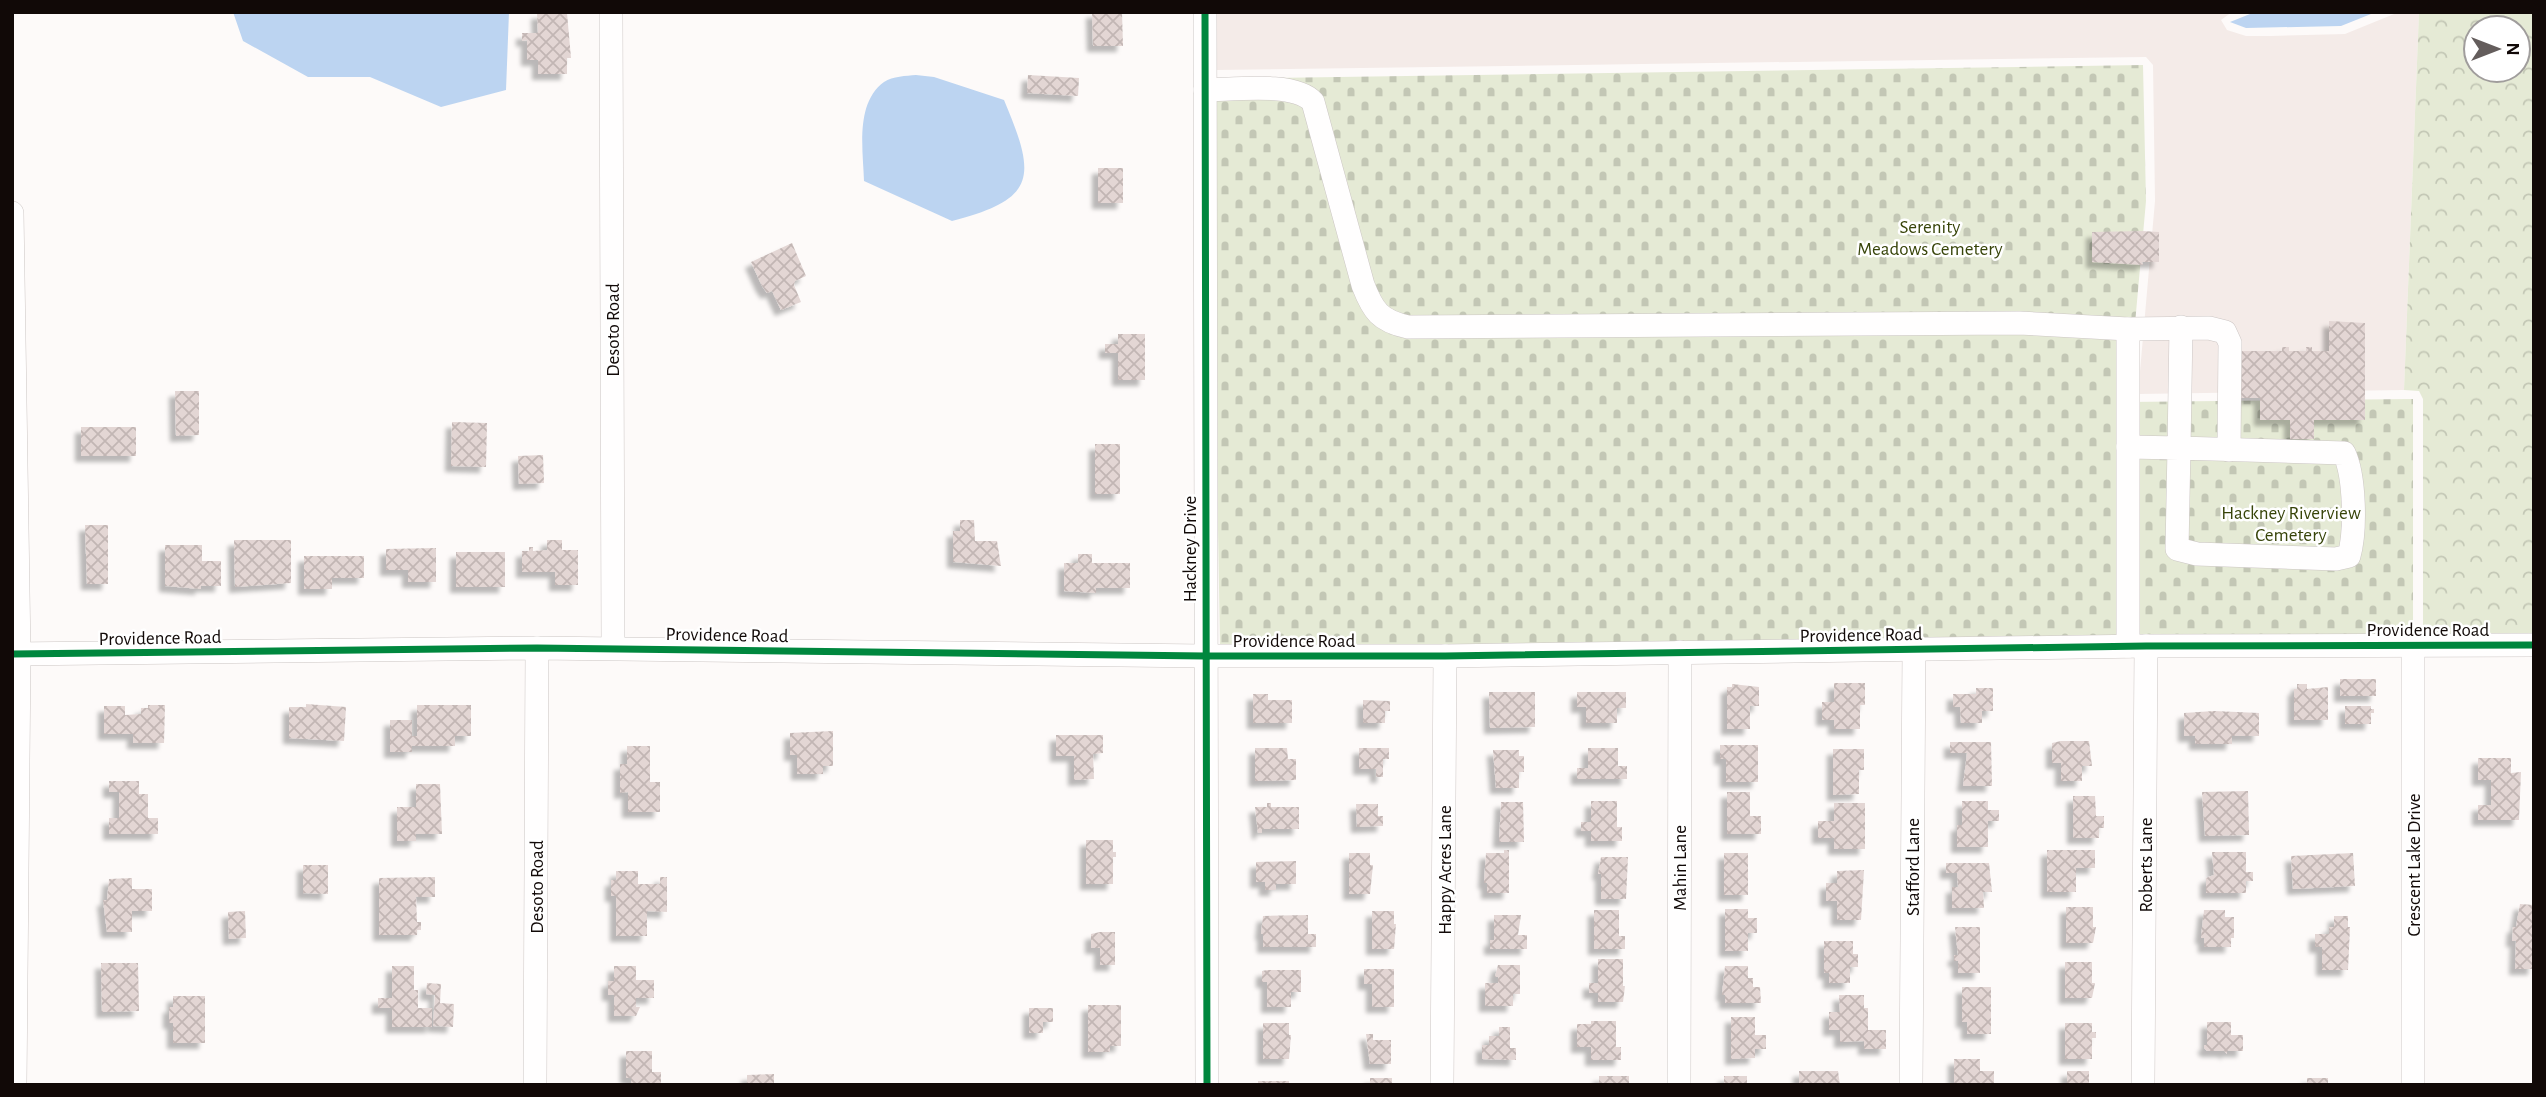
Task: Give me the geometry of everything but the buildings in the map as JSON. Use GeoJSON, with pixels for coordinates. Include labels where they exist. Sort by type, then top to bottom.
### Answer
{"type":"FeatureCollection","features":[{"type":"Feature","properties":{"kind":"street","name":"Desoto Road"},"geometry":{"type":"LineString","coordinates":[[611,12],[613,648]]}},
{"type":"Feature","properties":{"kind":"street","name":"Hackney Drive"},"geometry":{"type":"LineString","coordinates":[[1205,12],[1207,1085]]}},
{"type":"Feature","properties":{"kind":"street"},"geometry":{"type":"LineString","coordinates":[[1205,90],[1282,89],[1302,93],[1313,102],[1363,285],[1373,311],[1393,324],[1408,327],[2006,323],[2128,329],[2181,327],[2225,332],[2230,343],[2229,450]]}},
{"type":"Feature","properties":{"kind":"street"},"geometry":{"type":"LineString","coordinates":[[12,213],[16,654],[15,1085]]}},
{"type":"Feature","properties":{"kind":"street"},"geometry":{"type":"LineString","coordinates":[[2128,447],[2179,448],[2344,453],[2350,465],[2353,541],[2349,556],[2336,558],[2197,554],[2176,549],[2179,448],[2181,327]]}},
{"type":"Feature","properties":{"kind":"street","name":"Roberts Lane"},"geometry":{"type":"LineString","coordinates":[[2128,329],[2128,447],[2137,646],[2143,1085]]}},
{"type":"Feature","properties":{"kind":"street","name":"Crescent Lake Drive"},"geometry":{"type":"LineString","coordinates":[[2413,645],[2413,1085]]}},
{"type":"Feature","properties":{"kind":"street","name":"Providence Road"},"geometry":{"type":"LineString","coordinates":[[16,654],[613,648],[1205,656],[1445,656],[2137,646],[2534,645]]}},
{"type":"Feature","properties":{"kind":"street","name":"Desoto Road"},"geometry":{"type":"LineString","coordinates":[[534,1085],[537,648]]}},
{"type":"Feature","properties":{"kind":"street","name":"Stafford Lane"},"geometry":{"type":"LineString","coordinates":[[1911,1085],[1914,649]]}},
{"type":"Feature","properties":{"kind":"street","name":"Mahin Lane"},"geometry":{"type":"LineString","coordinates":[[1679,1085],[1680,652]]}},
{"type":"Feature","properties":{"kind":"street","name":"Happy Acres Lane"},"geometry":{"type":"LineString","coordinates":[[1442,1085],[1445,656]]}},
{"type":"Feature","properties":{"kind":"shaded area"},"geometry":{"type":"Polygon","coordinates":[[[1216,12],[2232,12],[2221,20],[2227,30],[2246,36],[2271,36],[2345,34],[2399,12],[2419,12],[2404,390],[2138,394],[2155,201],[2153,65],[2146,57],[1216,70],[1216,12]]]}},
{"type":"Feature","properties":{"kind":"green space"},"geometry":{"type":"Polygon","coordinates":[[[2419,12],[2534,12],[2534,634],[2423,635],[2423,399],[2419,391],[2404,390],[2419,12]]]}},
{"type":"Feature","properties":{"kind":"green space"},"geometry":{"type":"Polygon","coordinates":[[[2143,65],[2146,201],[2128,402],[2413,399],[2413,645],[1220,644],[1205,79],[2143,65]]]}},
{"type":"Feature","properties":{"kind":"water"},"geometry":{"type":"Polygon","coordinates":[[[233,12],[509,12],[506,90],[441,107],[370,77],[308,77],[243,41],[233,12]]]}},
{"type":"Feature","properties":{"kind":"water"},"geometry":{"type":"Polygon","coordinates":[[[2255,12],[2376,12],[2341,26],[2246,28],[2230,22],[2255,12]]]}},
{"type":"Feature","properties":{"kind":"water"},"geometry":{"type":"Polygon","coordinates":[[[895,77],[934,77],[1004,100],[1021,148],[1024,166],[1022,181],[1015,193],[1001,204],[952,221],[864,181],[862,142],[869,102],[884,82],[895,77]]]}},
{"type":"Feature","properties":{"kind":"cycle path"},"geometry":{"type":"LineString","coordinates":[[1205,12],[1207,1085]]}},
{"type":"Feature","properties":{"kind":"cycle path"},"geometry":{"type":"LineString","coordinates":[[12,654],[537,648],[1205,656],[1445,656],[2146,646],[2534,645]]}},
{"type":"Feature","properties":{"kind":"park label","name":"Serenity Meadows Cemetery"},"geometry":{"type":"Point","coordinates":[1930,237]}},
{"type":"Feature","properties":{"kind":"park label","name":"Hackney Riverview Cemetery"},"geometry":{"type":"Point","coordinates":[2291,523]}}]}
